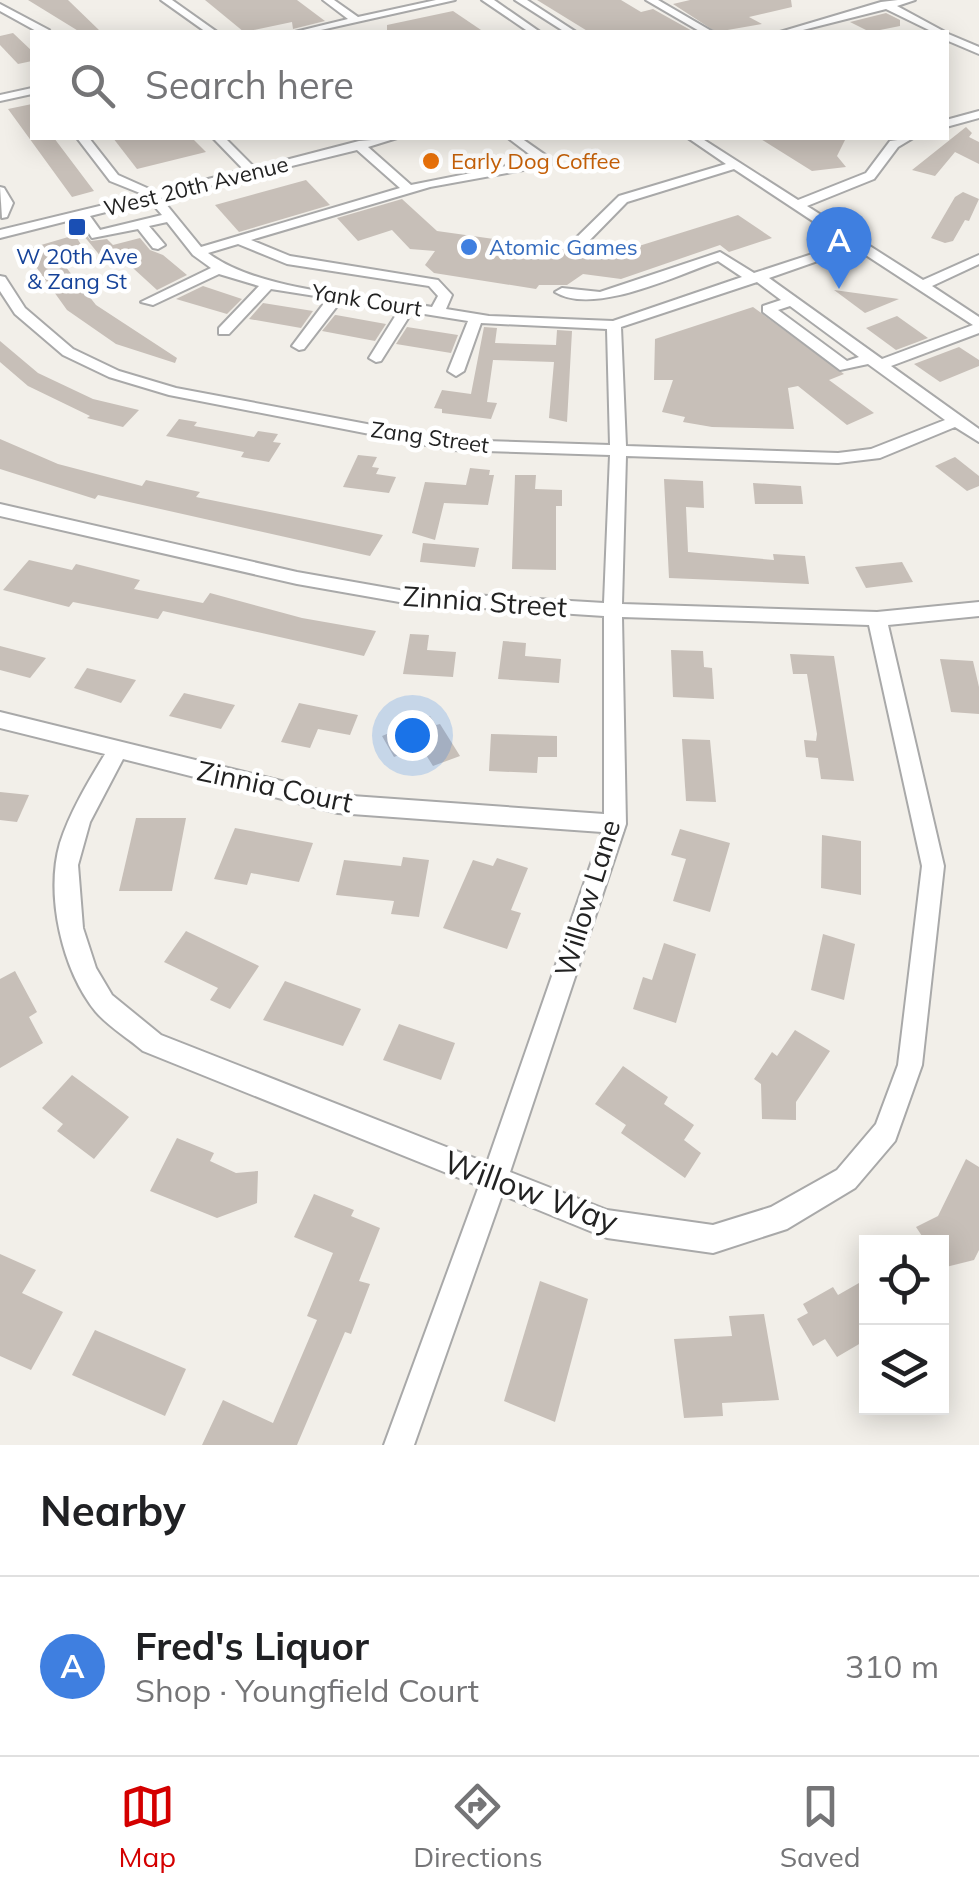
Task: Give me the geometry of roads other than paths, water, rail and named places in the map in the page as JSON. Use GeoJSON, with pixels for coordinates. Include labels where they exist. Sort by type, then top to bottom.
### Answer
{"type":"FeatureCollection","features":[{"type":"Feature","properties":{"kind":"street"},"geometry":{"type":"LineString","coordinates":[[166,0],[209,30]]}},
{"type":"Feature","properties":{"kind":"street"},"geometry":{"type":"LineString","coordinates":[[328,0],[356,20]]}},
{"type":"Feature","properties":{"kind":"street"},"geometry":{"type":"LineString","coordinates":[[309,30],[450,0]]}},
{"type":"Feature","properties":{"kind":"street"},"geometry":{"type":"LineString","coordinates":[[487,0],[528,30]]}},
{"type":"Feature","properties":{"kind":"street"},"geometry":{"type":"LineString","coordinates":[[520,0],[568,30]]}},
{"type":"Feature","properties":{"kind":"street"},"geometry":{"type":"LineString","coordinates":[[650,0],[704,30]]}},
{"type":"Feature","properties":{"kind":"street"},"geometry":{"type":"LineString","coordinates":[[876,0],[935,30]]}},
{"type":"Feature","properties":{"kind":"street"},"geometry":{"type":"LineString","coordinates":[[793,30],[910,0]]}},
{"type":"Feature","properties":{"kind":"street"},"geometry":{"type":"LineString","coordinates":[[0,8],[41,30]]}},
{"type":"Feature","properties":{"kind":"street"},"geometry":{"type":"LineString","coordinates":[[949,37],[979,51]]}},
{"type":"Feature","properties":{"kind":"street"},"geometry":{"type":"LineString","coordinates":[[0,98],[30,91]]}},
{"type":"Feature","properties":{"kind":"street"},"geometry":{"type":"LineString","coordinates":[[949,123],[979,114]]}},
{"type":"Feature","properties":{"kind":"street"},"geometry":{"type":"LineString","coordinates":[[85,140],[114,178],[154,196]]}},
{"type":"Feature","properties":{"kind":"street"},"geometry":{"type":"LineString","coordinates":[[221,140],[252,172]]}},
{"type":"Feature","properties":{"kind":"street","name":"West 20th Avenue"},"geometry":{"type":"LineString","coordinates":[[7,232],[383,140]]}},
{"type":"Feature","properties":{"kind":"street"},"geometry":{"type":"LineString","coordinates":[[198,252],[408,189],[547,162],[517,140]]}},
{"type":"Feature","properties":{"kind":"street"},"geometry":{"type":"LineString","coordinates":[[705,140],[797,206],[979,325]]}},
{"type":"Feature","properties":{"kind":"street"},"geometry":{"type":"LineString","coordinates":[[797,206],[870,176],[894,144],[902,140]]}},
{"type":"Feature","properties":{"kind":"street"},"geometry":{"type":"LineString","coordinates":[[359,146],[408,189]]}},
{"type":"Feature","properties":{"kind":"street"},"geometry":{"type":"LineString","coordinates":[[578,244],[623,200],[735,164]]}},
{"type":"Feature","properties":{"kind":"street"},"geometry":{"type":"LineString","coordinates":[[0,192],[7,203],[1,214],[7,232]]}},
{"type":"Feature","properties":{"kind":"street","name":"Yank Court"},"geometry":{"type":"LineString","coordinates":[[154,196],[198,252],[219,269],[268,284],[476,318],[614,325]]}},
{"type":"Feature","properties":{"kind":"street"},"geometry":{"type":"LineString","coordinates":[[118,205],[158,245]]}},
{"type":"Feature","properties":{"kind":"street"},"geometry":{"type":"LineString","coordinates":[[83,214],[97,235],[170,216]]}},
{"type":"Feature","properties":{"kind":"street"},"geometry":{"type":"LineString","coordinates":[[239,240],[287,260],[433,283],[444,295],[437,312]]}},
{"type":"Feature","properties":{"kind":"street"},"geometry":{"type":"LineString","coordinates":[[614,325],[855,244]]}},
{"type":"Feature","properties":{"kind":"street"},"geometry":{"type":"LineString","coordinates":[[562,292],[601,296],[720,256],[791,301],[979,437]]}},
{"type":"Feature","properties":{"kind":"street"},"geometry":{"type":"LineString","coordinates":[[922,286],[979,259]]}},
{"type":"Feature","properties":{"kind":"street"},"geometry":{"type":"LineString","coordinates":[[148,302],[219,269]]}},
{"type":"Feature","properties":{"kind":"street","name":"Zang Street"},"geometry":{"type":"LineString","coordinates":[[0,280],[20,311],[53,342],[114,374],[174,392],[452,445],[838,458],[874,454],[957,421]]}},
{"type":"Feature","properties":{"kind":"street"},"geometry":{"type":"LineString","coordinates":[[224,331],[268,284]]}},
{"type":"Feature","properties":{"kind":"street"},"geometry":{"type":"LineString","coordinates":[[299,346],[336,296]]}},
{"type":"Feature","properties":{"kind":"street"},"geometry":{"type":"LineString","coordinates":[[791,301],[768,309],[845,367],[875,362],[979,325]]}},
{"type":"Feature","properties":{"kind":"street"},"geometry":{"type":"LineString","coordinates":[[376,358],[408,307]]}},
{"type":"Feature","properties":{"kind":"street"},"geometry":{"type":"LineString","coordinates":[[456,371],[476,318]]}},
{"type":"Feature","properties":{"kind":"street","name":"Willow Lane"},"geometry":{"type":"LineString","coordinates":[[399,1445],[494,1181],[614,824],[613,610],[618,452],[614,325]]}},
{"type":"Feature","properties":{"kind":"street","name":"Zinnia Street"},"geometry":{"type":"LineString","coordinates":[[0,510],[297,578],[405,597],[613,610],[877,619],[979,609]]}},
{"type":"Feature","properties":{"kind":"street","name":"Willow Way"},"geometry":{"type":"LineString","coordinates":[[118,750],[94,790],[69,850],[67,896],[76,947],[104,1002],[152,1043],[607,1224],[713,1238],[777,1219],[846,1179],[886,1132],[910,1065],[934,866],[877,619]]}},
{"type":"Feature","properties":{"kind":"street","name":"Zinnia Court"},"geometry":{"type":"LineString","coordinates":[[0,720],[338,804],[614,824]]}},
{"type":"Feature","properties":{"kind":"place","name":"Early Dog Coffee"},"geometry":{"type":"Point","coordinates":[431,161]}},
{"type":"Feature","properties":{"kind":"place","name":"W 20th Ave & Zang St"},"geometry":{"type":"Point","coordinates":[77,227]}},
{"type":"Feature","properties":{"kind":"place","name":"Atomic Games"},"geometry":{"type":"Point","coordinates":[469,247]}},
{"type":"Feature","properties":{"kind":"place","name":"Fred's Liquor"},"geometry":{"type":"Point","coordinates":[839,289]}}]}
